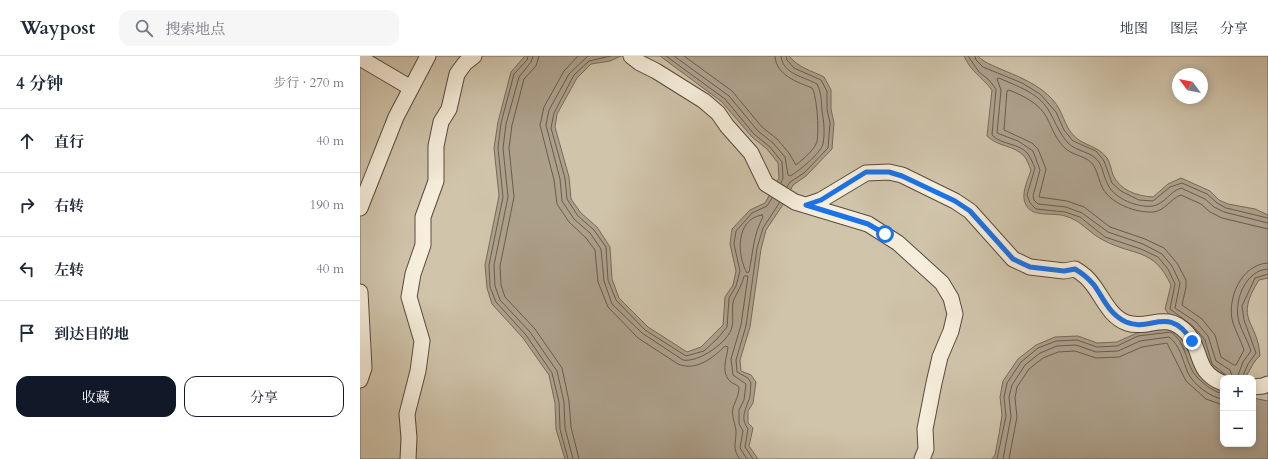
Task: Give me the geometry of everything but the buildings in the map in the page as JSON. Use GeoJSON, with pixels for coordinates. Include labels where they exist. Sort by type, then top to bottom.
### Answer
{"type":"FeatureCollection","features":[{"type":"Feature","properties":{"kind":"street"},"geometry":{"type":"LineString","coordinates":[[360,208],[396,117],[428,56]]}},
{"type":"Feature","properties":{"kind":"street"},"geometry":{"type":"LineString","coordinates":[[408,459],[409,438],[407,414],[418,371],[422,342],[409,298],[413,274],[423,246],[423,217],[436,181],[436,146],[441,122],[449,109],[457,74],[465,63],[474,56]]}},
{"type":"Feature","properties":{"kind":"street"},"geometry":{"type":"LineString","coordinates":[[632,56],[640,63],[656,71],[704,101],[718,113],[727,126],[751,153],[766,184],[790,199],[868,224],[898,243],[942,283],[951,298],[955,314],[951,331],[940,357],[934,383],[925,429],[926,450],[922,459]]}},
{"type":"Feature","properties":{"kind":"street"},"geometry":{"type":"LineString","coordinates":[[360,58],[411,88]]}},
{"type":"Feature","properties":{"kind":"street"},"geometry":{"type":"LineString","coordinates":[[806,205],[821,200],[866,172],[889,172],[902,176],[955,201],[970,211],[1013,259],[1030,267],[1064,271],[1075,269],[1084,275],[1094,285],[1114,315],[1127,323],[1141,324],[1170,321],[1178,326],[1187,333],[1192,341],[1204,370],[1214,380],[1220,382]]}},
{"type":"Feature","properties":{"kind":"street"},"geometry":{"type":"LineString","coordinates":[[360,292],[364,368],[360,380]]}},
{"type":"Feature","properties":{"kind":"street"},"geometry":{"type":"LineString","coordinates":[[1256,387],[1268,384]]}},
{"type":"Feature","properties":{"kind":"shaded area"},"geometry":{"type":"Polygon","coordinates":[[[360,56],[1268,56],[1268,459],[360,459],[360,56]]]}},
{"type":"Feature","properties":{"kind":"water"},"geometry":{"type":"Polygon","coordinates":[[[525,56],[621,56],[610,61],[591,64],[577,78],[557,114],[555,127],[569,177],[571,199],[581,213],[597,227],[610,247],[612,279],[619,298],[648,327],[687,352],[701,347],[723,325],[725,297],[733,285],[736,271],[730,244],[732,229],[750,210],[765,203],[779,178],[778,163],[767,149],[752,137],[722,102],[660,56],[789,56],[801,66],[824,77],[831,90],[831,109],[834,123],[832,149],[806,176],[793,185],[784,203],[766,230],[761,249],[750,327],[740,360],[741,371],[751,375],[756,382],[753,403],[748,411],[748,423],[753,428],[749,446],[758,459],[565,459],[556,429],[555,403],[549,375],[523,338],[492,304],[487,288],[485,265],[499,196],[494,148],[498,122],[511,72],[525,56]]]}},
{"type":"Feature","properties":{"kind":"water"},"geometry":{"type":"Polygon","coordinates":[[[964,56],[978,56],[988,63],[1041,89],[1056,104],[1068,128],[1074,136],[1082,142],[1099,150],[1103,154],[1110,164],[1116,180],[1120,185],[1129,191],[1135,194],[1153,197],[1168,184],[1181,178],[1210,191],[1219,200],[1228,204],[1255,209],[1268,215],[1268,278],[1259,280],[1251,294],[1247,313],[1258,344],[1260,356],[1246,375],[1222,375],[1208,366],[1165,309],[1171,285],[1157,264],[1142,255],[1103,240],[1076,220],[1060,215],[1033,212],[1029,209],[1024,201],[1024,192],[1031,170],[1025,157],[1020,152],[991,140],[987,136],[992,90],[967,62],[964,56]]]}},
{"type":"Feature","properties":{"kind":"water"},"geometry":{"type":"Polygon","coordinates":[[[1172,328],[1182,335],[1220,386],[1220,447],[1256,447],[1256,399],[1268,401],[1268,459],[992,459],[995,455],[1002,415],[1000,397],[1003,381],[1018,359],[1036,345],[1055,337],[1078,336],[1097,343],[1117,342],[1137,333],[1172,328]]]}},
{"type":"Feature","properties":{"kind":"route"},"geometry":{"type":"LineString","coordinates":[[885,234],[868,224],[806,205],[821,200],[866,172],[889,172],[902,176],[922,184],[936,193],[955,201],[970,211],[1013,259],[1030,267],[1064,271],[1075,269],[1084,275],[1094,285],[1114,315],[1127,323],[1141,324],[1158,321],[1170,321],[1187,333],[1192,341]]}}]}
